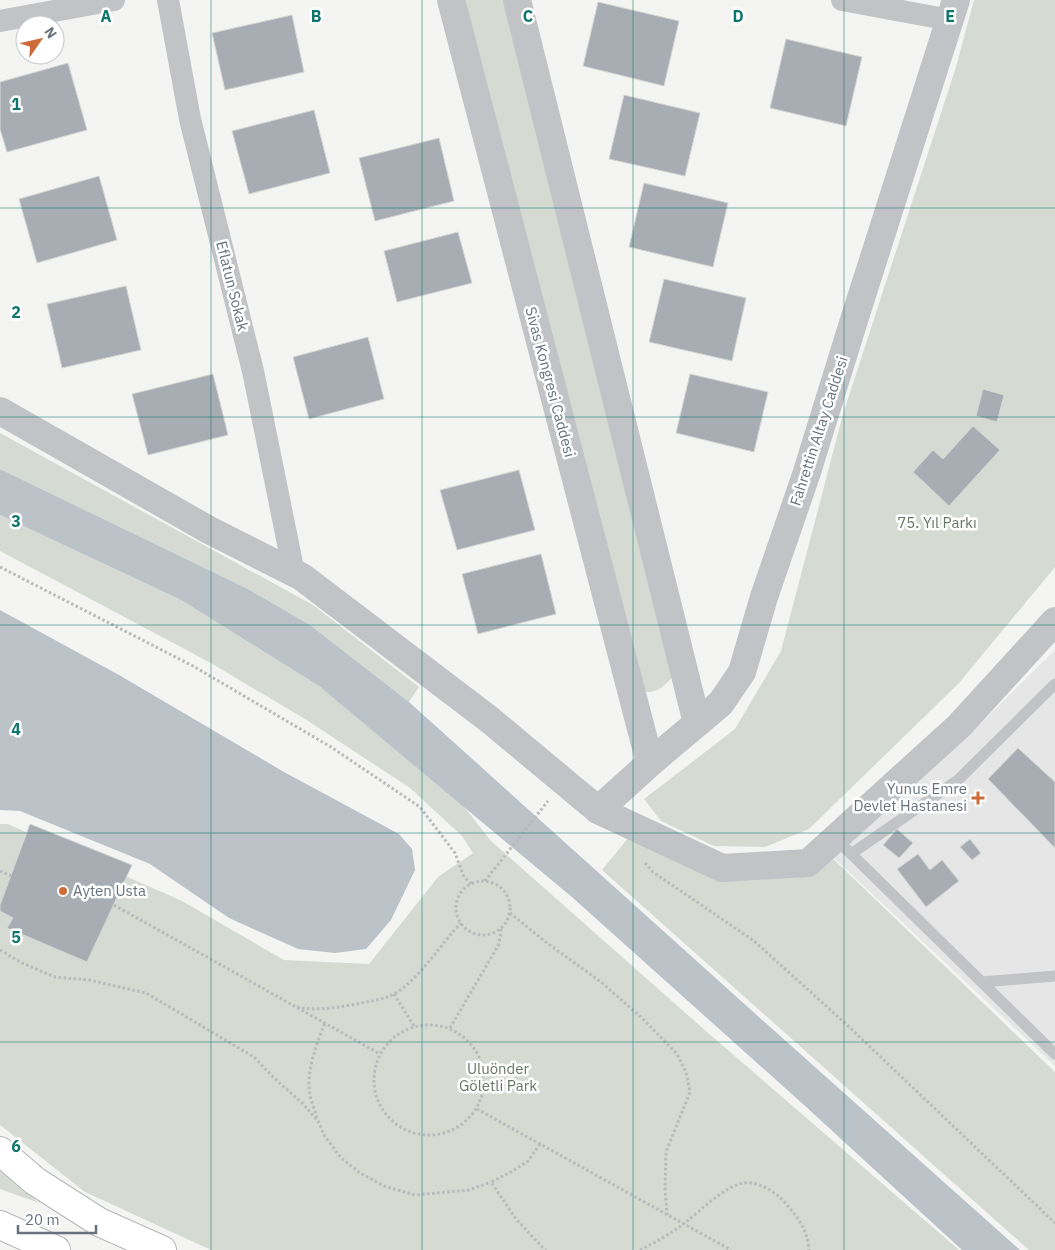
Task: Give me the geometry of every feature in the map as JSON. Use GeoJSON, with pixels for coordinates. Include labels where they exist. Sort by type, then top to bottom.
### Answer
{"type":"FeatureCollection","features":[{"type":"Feature","properties":{"kind":"highway"},"geometry":{"type":"LineString","coordinates":[[0,1151],[35,1181],[99,1222],[162,1250]]}},
{"type":"Feature","properties":{"kind":"highway"},"geometry":{"type":"LineString","coordinates":[[0,1225],[56,1250]]}},
{"type":"Feature","properties":{"kind":"street"},"geometry":{"type":"LineString","coordinates":[[0,21],[114,0]]}},
{"type":"Feature","properties":{"kind":"street","name":"Eflatun Sokak"},"geometry":{"type":"LineString","coordinates":[[168,0],[190,119],[253,371],[294,573]]}},
{"type":"Feature","properties":{"kind":"street","name":"Sivas Kongresi Caddesi"},"geometry":{"type":"LineString","coordinates":[[451,0],[650,763]]}},
{"type":"Feature","properties":{"kind":"street"},"geometry":{"type":"LineString","coordinates":[[517,0],[697,723]]}},
{"type":"Feature","properties":{"kind":"street"},"geometry":{"type":"LineString","coordinates":[[842,0],[953,10]]}},
{"type":"Feature","properties":{"kind":"street","name":"Fahrettin Altay Caddesi"},"geometry":{"type":"LineString","coordinates":[[598,810],[721,703],[742,672],[764,597],[806,475],[953,10]]}},
{"type":"Feature","properties":{"kind":"street"},"geometry":{"type":"LineString","coordinates":[[0,411],[210,530],[294,573],[490,720],[598,810],[722,868],[808,863],[843,846],[959,726],[1055,621]]}},
{"type":"Feature","properties":{"kind":"lane"},"geometry":{"type":"LineString","coordinates":[[1055,684],[958,780],[843,846],[1055,1054]]}},
{"type":"Feature","properties":{"kind":"lane"},"geometry":{"type":"LineString","coordinates":[[982,982],[1055,976]]}},
{"type":"Feature","properties":{"kind":"path"},"geometry":{"type":"LineString","coordinates":[[0,567],[193,666],[331,747],[420,807],[455,853],[464,877],[472,884]]}},
{"type":"Feature","properties":{"kind":"path"},"geometry":{"type":"LineString","coordinates":[[485,881],[541,810]]}},
{"type":"Feature","properties":{"kind":"path"},"geometry":{"type":"LineString","coordinates":[[641,858],[653,872],[754,941],[846,1024],[1055,1223]]}},
{"type":"Feature","properties":{"kind":"path"},"geometry":{"type":"LineString","coordinates":[[0,871],[10,876]]}},
{"type":"Feature","properties":{"kind":"path"},"geometry":{"type":"LineString","coordinates":[[450,1028],[498,944],[501,929],[510,913],[510,905],[504,890],[497,884],[485,881],[472,884],[464,889],[456,905],[461,923],[475,934],[484,935],[501,929]]}},
{"type":"Feature","properties":{"kind":"path"},"geometry":{"type":"LineString","coordinates":[[114,905],[380,1054]]}},
{"type":"Feature","properties":{"kind":"path"},"geometry":{"type":"LineString","coordinates":[[510,913],[547,943],[601,982],[644,1019],[677,1054],[686,1072],[690,1092],[666,1152],[665,1189],[667,1215]]}},
{"type":"Feature","properties":{"kind":"path"},"geometry":{"type":"LineString","coordinates":[[294,1006],[307,1009],[330,1010],[374,1002],[394,994],[419,973],[461,923]]}},
{"type":"Feature","properties":{"kind":"path"},"geometry":{"type":"LineString","coordinates":[[0,950],[22,963],[55,977],[89,980],[146,993],[254,1057],[318,1121]]}},
{"type":"Feature","properties":{"kind":"path"},"geometry":{"type":"LineString","coordinates":[[394,994],[414,1026]]}},
{"type":"Feature","properties":{"kind":"path"},"geometry":{"type":"LineString","coordinates":[[325,1023],[316,1045],[310,1069],[310,1094],[324,1135],[341,1158],[360,1173],[384,1186],[415,1195],[469,1190],[491,1182],[528,1161],[540,1143]]}},
{"type":"Feature","properties":{"kind":"path"},"geometry":{"type":"LineString","coordinates":[[432,1024],[450,1028],[466,1038],[478,1053],[484,1072],[484,1091],[477,1109],[465,1122],[449,1132],[432,1136],[414,1134],[397,1126],[384,1113],[376,1097],[373,1080],[376,1062],[380,1054],[385,1046],[398,1034],[414,1026],[432,1024]]}},
{"type":"Feature","properties":{"kind":"path"},"geometry":{"type":"LineString","coordinates":[[477,1109],[731,1250]]}},
{"type":"Feature","properties":{"kind":"path"},"geometry":{"type":"LineString","coordinates":[[491,1182],[516,1219],[546,1250]]}},
{"type":"Feature","properties":{"kind":"path"},"geometry":{"type":"LineString","coordinates":[[640,1250],[684,1224],[712,1200],[740,1183],[763,1184],[784,1201],[803,1225],[809,1250]]}},
{"type":"Feature","properties":{"kind":"shaded area"},"geometry":{"type":"Polygon","coordinates":[[[0,469],[248,589],[310,625],[409,702],[1020,1250],[962,1250],[804,1105],[573,898],[319,686],[181,600],[0,515],[0,469]]]}},
{"type":"Feature","properties":{"kind":"shaded area"},"geometry":{"type":"Polygon","coordinates":[[[0,610],[119,675],[284,772],[399,834],[412,849],[415,870],[391,920],[366,949],[335,953],[298,949],[229,918],[150,864],[20,811],[0,810],[0,610]]]}},
{"type":"Feature","properties":{"kind":"shaded area","name":"Yunus Emre Devlet Hastanesi"},"geometry":{"type":"Polygon","coordinates":[[[1055,650],[1055,1066],[834,858],[966,738],[1055,650]]]}},
{"type":"Feature","properties":{"kind":"green space"},"geometry":{"type":"Polygon","coordinates":[[[460,0],[513,0],[680,667],[663,686],[653,691],[640,691],[460,0]]]}},
{"type":"Feature","properties":{"kind":"green space","name":"75. Yıl Parkı"},"geometry":{"type":"Polygon","coordinates":[[[974,0],[1055,0],[1055,567],[959,683],[809,829],[765,847],[714,846],[661,821],[644,799],[735,729],[781,651],[843,414],[956,67],[974,0]]]}},
{"type":"Feature","properties":{"kind":"green space"},"geometry":{"type":"Polygon","coordinates":[[[0,433],[313,605],[419,687],[409,702],[310,625],[248,589],[0,469],[0,433]]]}},
{"type":"Feature","properties":{"kind":"green space","name":"Uluönder Göletli Park"},"geometry":{"type":"Polygon","coordinates":[[[0,515],[181,600],[319,686],[461,803],[491,841],[707,1032],[959,1250],[211,1250],[85,1192],[0,1125],[0,824],[8,824],[182,901],[284,960],[369,964],[438,877],[473,853],[462,836],[410,788],[305,719],[209,662],[0,551],[0,515]]]}},
{"type":"Feature","properties":{"kind":"green space"},"geometry":{"type":"Polygon","coordinates":[[[633,832],[720,873],[826,852],[1055,1072],[1055,1250],[1029,1250],[602,870],[633,832]]]}},
{"type":"Feature","properties":{"kind":"green space"},"geometry":{"type":"Polygon","coordinates":[[[0,1170],[39,1203],[0,1189],[0,1170]]]}},
{"type":"Feature","properties":{"kind":"building"},"geometry":{"type":"Polygon","coordinates":[[[598,2],[679,21],[664,86],[583,66],[598,2]]]}},
{"type":"Feature","properties":{"kind":"building"},"geometry":{"type":"Polygon","coordinates":[[[292,15],[304,72],[225,90],[212,33],[292,15]]]}},
{"type":"Feature","properties":{"kind":"building"},"geometry":{"type":"Polygon","coordinates":[[[786,39],[862,57],[846,126],[770,108],[786,39]]]}},
{"type":"Feature","properties":{"kind":"building"},"geometry":{"type":"Polygon","coordinates":[[[68,63],[87,130],[7,152],[0,129],[0,82],[68,63]]]}},
{"type":"Feature","properties":{"kind":"building"},"geometry":{"type":"Polygon","coordinates":[[[624,95],[700,113],[685,176],[609,159],[624,95]]]}},
{"type":"Feature","properties":{"kind":"building"},"geometry":{"type":"Polygon","coordinates":[[[314,110],[330,173],[249,194],[232,131],[314,110]]]}},
{"type":"Feature","properties":{"kind":"building"},"geometry":{"type":"Polygon","coordinates":[[[439,138],[454,201],[375,221],[359,158],[439,138]]]}},
{"type":"Feature","properties":{"kind":"building"},"geometry":{"type":"Polygon","coordinates":[[[99,176],[117,240],[37,263],[19,199],[99,176]]]}},
{"type":"Feature","properties":{"kind":"building"},"geometry":{"type":"Polygon","coordinates":[[[644,183],[728,203],[713,267],[629,247],[644,183]]]}},
{"type":"Feature","properties":{"kind":"building"},"geometry":{"type":"Polygon","coordinates":[[[458,232],[472,283],[397,302],[384,251],[458,232]]]}},
{"type":"Feature","properties":{"kind":"building"},"geometry":{"type":"Polygon","coordinates":[[[664,279],[746,298],[732,361],[649,342],[664,279]]]}},
{"type":"Feature","properties":{"kind":"building"},"geometry":{"type":"Polygon","coordinates":[[[126,286],[141,350],[62,368],[47,304],[126,286]]]}},
{"type":"Feature","properties":{"kind":"building"},"geometry":{"type":"Polygon","coordinates":[[[368,337],[384,399],[309,419],[293,357],[368,337]]]}},
{"type":"Feature","properties":{"kind":"building"},"geometry":{"type":"Polygon","coordinates":[[[213,374],[228,435],[148,455],[132,394],[213,374]]]}},
{"type":"Feature","properties":{"kind":"building"},"geometry":{"type":"Polygon","coordinates":[[[690,374],[768,392],[754,452],[676,433],[690,374]]]}},
{"type":"Feature","properties":{"kind":"building"},"geometry":{"type":"Polygon","coordinates":[[[983,389],[1004,395],[997,422],[976,416],[983,389]]]}},
{"type":"Feature","properties":{"kind":"building"},"geometry":{"type":"Polygon","coordinates":[[[973,426],[1000,450],[949,506],[913,472],[933,450],[943,459],[973,426]]]}},
{"type":"Feature","properties":{"kind":"building"},"geometry":{"type":"Polygon","coordinates":[[[519,470],[535,530],[457,550],[440,490],[519,470]]]}},
{"type":"Feature","properties":{"kind":"building"},"geometry":{"type":"Polygon","coordinates":[[[541,554],[556,614],[478,634],[462,574],[541,554]]]}},
{"type":"Feature","properties":{"kind":"building"},"geometry":{"type":"Polygon","coordinates":[[[1018,748],[1055,782],[1055,848],[988,779],[1018,748]]]}},
{"type":"Feature","properties":{"kind":"building","name":"Ayten Usta"},"geometry":{"type":"Polygon","coordinates":[[[30,824],[132,865],[87,962],[7,928],[13,918],[0,911],[0,905],[30,824]]]}},
{"type":"Feature","properties":{"kind":"building"},"geometry":{"type":"Polygon","coordinates":[[[897,829],[913,843],[899,858],[883,845],[897,829]]]}},
{"type":"Feature","properties":{"kind":"building"},"geometry":{"type":"Polygon","coordinates":[[[970,839],[981,853],[972,860],[960,847],[970,839]]]}},
{"type":"Feature","properties":{"kind":"building"},"geometry":{"type":"Polygon","coordinates":[[[918,854],[930,870],[942,860],[959,881],[926,907],[897,869],[918,854]]]}},
{"type":"Feature","properties":{"kind":"place","name":"Yunus Emre Devlet Hastanesi"},"geometry":{"type":"Point","coordinates":[978,798]}},
{"type":"Feature","properties":{"kind":"place","name":"Ayten Usta"},"geometry":{"type":"Point","coordinates":[63,891]}}]}
